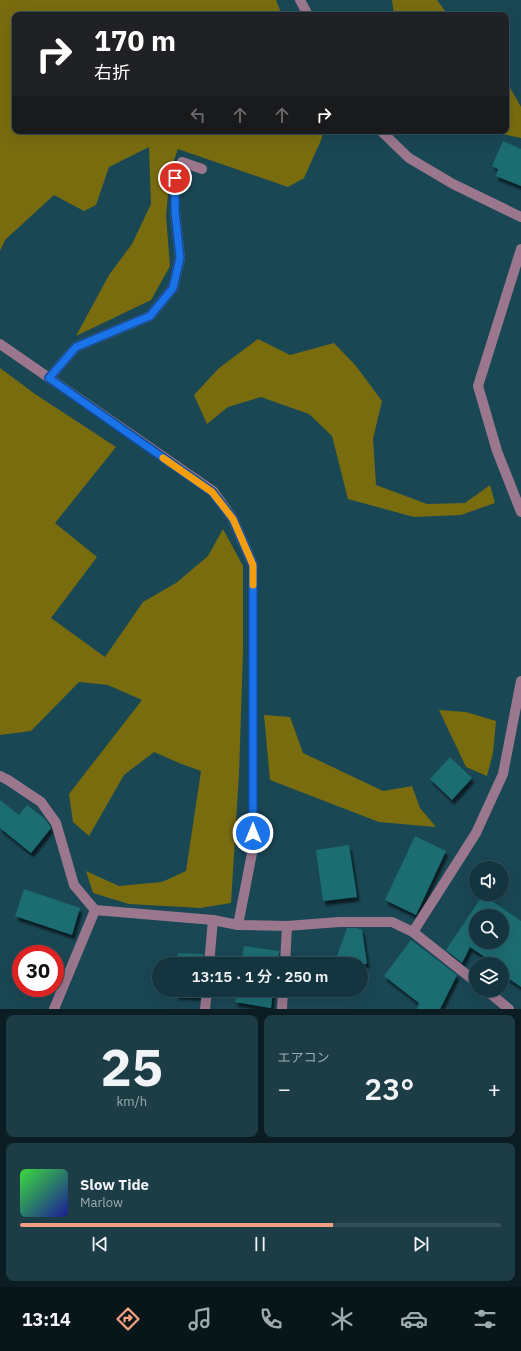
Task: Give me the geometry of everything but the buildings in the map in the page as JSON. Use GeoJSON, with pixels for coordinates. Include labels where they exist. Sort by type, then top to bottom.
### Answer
{"type":"FeatureCollection","features":[{"type":"Feature","properties":{"kind":"street"},"geometry":{"type":"LineString","coordinates":[[300,0],[306,12]]}},
{"type":"Feature","properties":{"kind":"street"},"geometry":{"type":"LineString","coordinates":[[383,134],[409,158],[453,184],[521,217]]}},
{"type":"Feature","properties":{"kind":"street"},"geometry":{"type":"LineString","coordinates":[[49,378],[76,347],[150,316],[173,288],[180,258],[175,211],[175,178],[182,162],[202,169]]}},
{"type":"Feature","properties":{"kind":"street"},"geometry":{"type":"LineString","coordinates":[[521,249],[478,386],[497,451],[521,512]]}},
{"type":"Feature","properties":{"kind":"street"},"geometry":{"type":"LineString","coordinates":[[0,344],[212,492],[233,519],[253,565],[252,848],[238,925]]}},
{"type":"Feature","properties":{"kind":"street"},"geometry":{"type":"LineString","coordinates":[[413,932],[476,833],[503,774],[521,681]]}},
{"type":"Feature","properties":{"kind":"street"},"geometry":{"type":"LineString","coordinates":[[0,776],[41,802],[56,823],[74,885],[95,910],[213,920],[238,925],[287,926],[339,922],[392,922],[413,932],[469,976]]}},
{"type":"Feature","properties":{"kind":"street"},"geometry":{"type":"LineString","coordinates":[[54,1009],[95,910]]}},
{"type":"Feature","properties":{"kind":"street"},"geometry":{"type":"LineString","coordinates":[[210,957],[213,920]]}},
{"type":"Feature","properties":{"kind":"street"},"geometry":{"type":"LineString","coordinates":[[285,957],[287,926]]}},
{"type":"Feature","properties":{"kind":"street"},"geometry":{"type":"LineString","coordinates":[[205,1009],[206,997]]}},
{"type":"Feature","properties":{"kind":"street"},"geometry":{"type":"LineString","coordinates":[[282,1009],[283,997]]}},
{"type":"Feature","properties":{"kind":"street"},"geometry":{"type":"LineString","coordinates":[[494,997],[509,1009]]}},
{"type":"Feature","properties":{"kind":"shaded area"},"geometry":{"type":"Polygon","coordinates":[[[0,0],[276,0],[281,12],[12,12],[12,134],[322,134],[322,138],[304,178],[288,187],[178,149],[170,171],[166,216],[170,266],[151,300],[76,336],[109,275],[132,244],[151,204],[149,147],[109,167],[96,205],[84,211],[54,195],[5,240],[0,251],[0,0]]]}},
{"type":"Feature","properties":{"kind":"shaded area"},"geometry":{"type":"Polygon","coordinates":[[[392,0],[437,0],[446,12],[394,12],[392,0]]]}},
{"type":"Feature","properties":{"kind":"shaded area"},"geometry":{"type":"Polygon","coordinates":[[[509,86],[521,107],[521,138],[503,134],[509,134],[509,86]]]}},
{"type":"Feature","properties":{"kind":"shaded area"},"geometry":{"type":"Polygon","coordinates":[[[258,339],[290,355],[334,343],[356,366],[382,401],[373,439],[376,485],[427,504],[465,503],[490,485],[495,503],[461,515],[414,517],[348,499],[332,436],[309,414],[261,397],[228,407],[207,424],[194,395],[219,368],[258,339]]]}},
{"type":"Feature","properties":{"kind":"shaded area"},"geometry":{"type":"Polygon","coordinates":[[[0,368],[35,394],[116,447],[55,523],[97,557],[51,618],[105,657],[143,602],[176,583],[208,556],[223,529],[243,566],[243,652],[239,774],[231,903],[200,908],[129,904],[93,893],[86,871],[119,886],[162,882],[186,871],[201,771],[154,752],[124,775],[89,836],[73,822],[69,794],[142,700],[108,685],[79,682],[31,731],[0,735],[0,368]]]}},
{"type":"Feature","properties":{"kind":"shaded area"},"geometry":{"type":"Polygon","coordinates":[[[439,710],[466,712],[496,721],[493,753],[487,776],[466,767],[439,710]]]}},
{"type":"Feature","properties":{"kind":"shaded area"},"geometry":{"type":"Polygon","coordinates":[[[264,715],[290,717],[303,753],[383,791],[412,786],[420,808],[436,827],[379,822],[270,780],[264,715]]]}},
{"type":"Feature","properties":{"kind":"slow traffic"},"geometry":{"type":"LineString","coordinates":[[163,458],[212,492],[233,519],[253,565],[253,585]]}},
{"type":"Feature","properties":{"kind":"route"},"geometry":{"type":"LineString","coordinates":[[175,178],[175,211],[180,258],[173,288],[150,316],[76,347],[49,378],[212,492],[233,519],[253,565],[253,833]]}}]}
